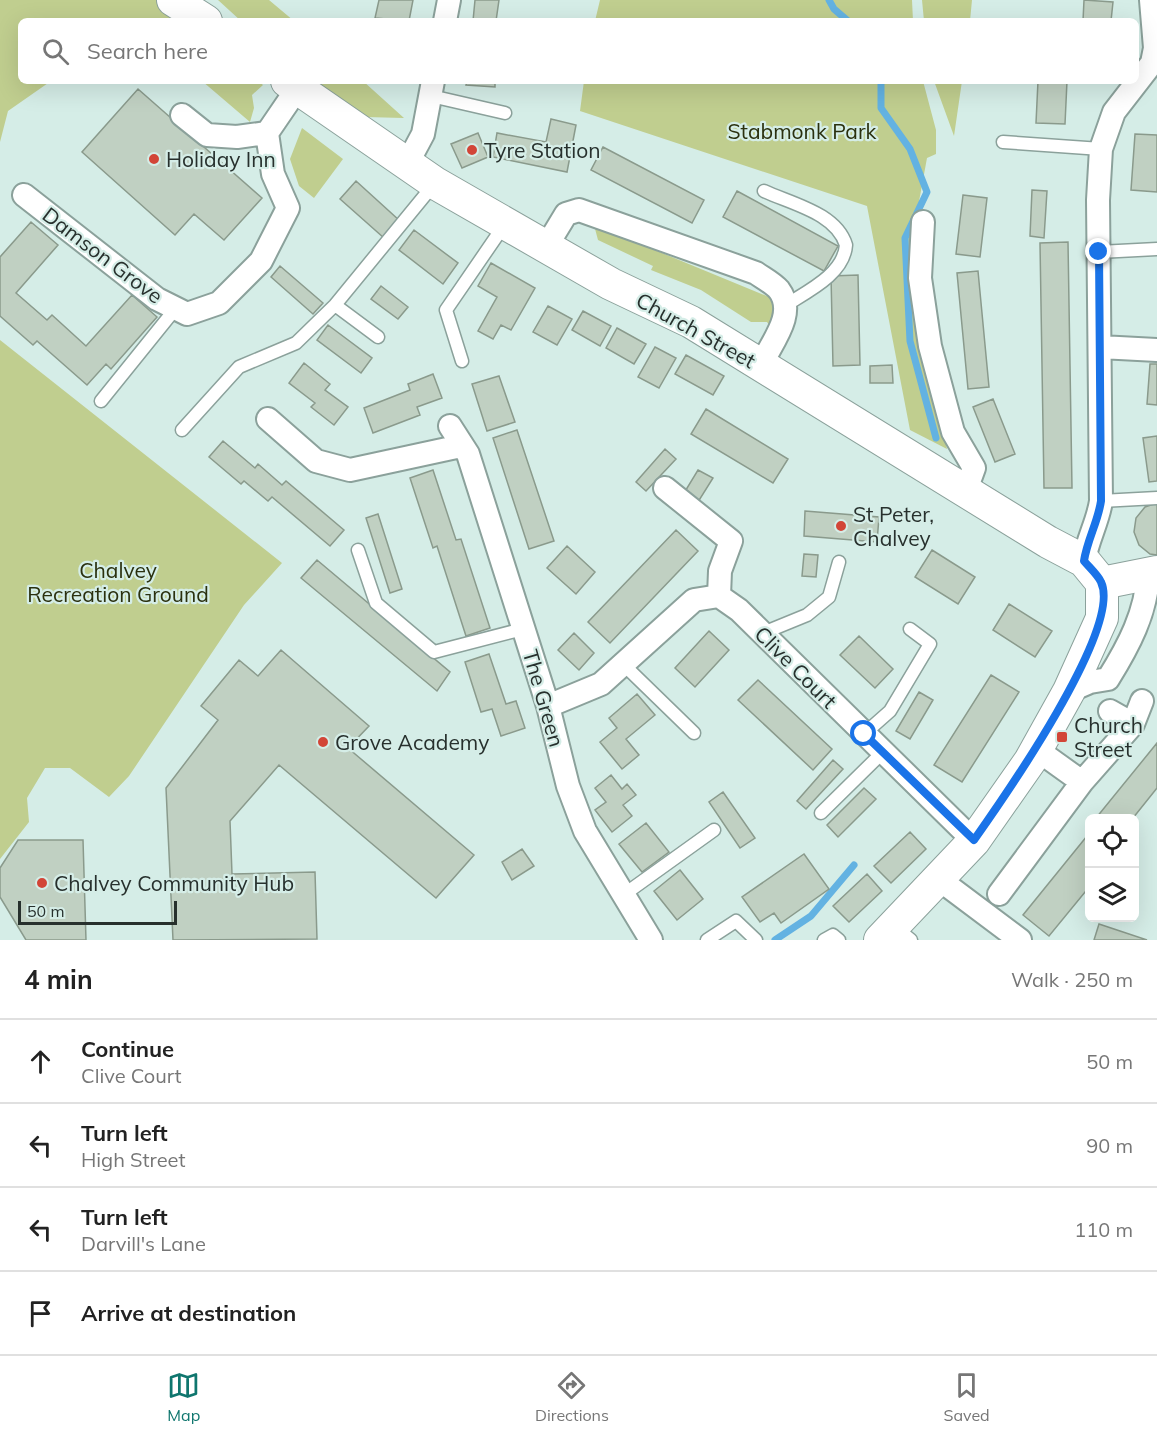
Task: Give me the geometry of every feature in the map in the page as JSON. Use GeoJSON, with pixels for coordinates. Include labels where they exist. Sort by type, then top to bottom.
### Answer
{"type":"FeatureCollection","features":[{"type":"Feature","properties":{"kind":"street"},"geometry":{"type":"LineString","coordinates":[[173,0],[202,18]]}},
{"type":"Feature","properties":{"kind":"street"},"geometry":{"type":"LineString","coordinates":[[187,0],[204,18]]}},
{"type":"Feature","properties":{"kind":"street"},"geometry":{"type":"LineString","coordinates":[[446,18],[449,0]]}},
{"type":"Feature","properties":{"kind":"street"},"geometry":{"type":"LineString","coordinates":[[1139,80],[1152,63],[1156,48],[1151,0]]}},
{"type":"Feature","properties":{"kind":"street"},"geometry":{"type":"LineString","coordinates":[[895,936],[974,840],[1036,749],[1069,691],[1102,618],[1087,541],[1099,516],[1101,501],[1098,200],[1101,148],[1114,112],[1136,84]]}},
{"type":"Feature","properties":{"kind":"street"},"geometry":{"type":"LineString","coordinates":[[182,115],[207,135],[237,137],[267,133],[292,85]]}},
{"type":"Feature","properties":{"kind":"street","name":"Church Street"},"geometry":{"type":"LineString","coordinates":[[292,85],[435,183],[546,248],[655,307],[691,322],[966,490],[1093,572]]}},
{"type":"Feature","properties":{"kind":"street"},"geometry":{"type":"LineString","coordinates":[[407,164],[423,134],[432,88]]}},
{"type":"Feature","properties":{"kind":"street","name":"Damson Grove"},"geometry":{"type":"LineString","coordinates":[[24,195],[157,299],[187,314],[219,303],[261,261],[288,208],[273,174],[267,133]]}},
{"type":"Feature","properties":{"kind":"street"},"geometry":{"type":"LineString","coordinates":[[546,248],[567,214],[579,210],[756,273],[778,290],[786,305],[781,330],[761,364]]}},
{"type":"Feature","properties":{"kind":"street"},"geometry":{"type":"LineString","coordinates":[[923,222],[920,278],[930,346],[952,432],[974,468],[966,490]]}},
{"type":"Feature","properties":{"kind":"street"},"geometry":{"type":"LineString","coordinates":[[1100,347],[1157,350]]}},
{"type":"Feature","properties":{"kind":"street"},"geometry":{"type":"LineString","coordinates":[[268,418],[316,461],[350,470],[461,446]]}},
{"type":"Feature","properties":{"kind":"street","name":"The Green"},"geometry":{"type":"LineString","coordinates":[[450,426],[468,454],[548,706],[568,786],[585,831],[622,896],[651,940]]}},
{"type":"Feature","properties":{"kind":"street"},"geometry":{"type":"LineString","coordinates":[[548,706],[601,684],[694,600],[719,596],[720,571],[730,541],[665,488]]}},
{"type":"Feature","properties":{"kind":"street"},"geometry":{"type":"LineString","coordinates":[[1069,691],[1090,682],[1108,679],[1129,645],[1152,572],[1093,572]]}},
{"type":"Feature","properties":{"kind":"street","name":"Clive Court"},"geometry":{"type":"LineString","coordinates":[[719,596],[739,610],[974,840]]}},
{"type":"Feature","properties":{"kind":"street"},"geometry":{"type":"LineString","coordinates":[[999,894],[1082,782],[1133,724],[1142,701]]}},
{"type":"Feature","properties":{"kind":"street"},"geometry":{"type":"LineString","coordinates":[[1110,711],[1133,724]]}},
{"type":"Feature","properties":{"kind":"street"},"geometry":{"type":"LineString","coordinates":[[1036,749],[1082,782]]}},
{"type":"Feature","properties":{"kind":"street"},"geometry":{"type":"LineString","coordinates":[[940,880],[1020,940]]}},
{"type":"Feature","properties":{"kind":"lane"},"geometry":{"type":"LineString","coordinates":[[432,88],[504,113]]}},
{"type":"Feature","properties":{"kind":"lane"},"geometry":{"type":"LineString","coordinates":[[1004,142],[1101,148]]}},
{"type":"Feature","properties":{"kind":"lane"},"geometry":{"type":"LineString","coordinates":[[182,430],[239,367],[296,343],[335,304],[435,183]]}},
{"type":"Feature","properties":{"kind":"lane"},"geometry":{"type":"LineString","coordinates":[[764,191],[823,217],[838,228],[846,245],[840,263],[826,278],[786,305]]}},
{"type":"Feature","properties":{"kind":"lane"},"geometry":{"type":"LineString","coordinates":[[462,361],[446,310],[505,224]]}},
{"type":"Feature","properties":{"kind":"lane"},"geometry":{"type":"LineString","coordinates":[[1099,252],[1157,249]]}},
{"type":"Feature","properties":{"kind":"lane"},"geometry":{"type":"LineString","coordinates":[[335,304],[378,337]]}},
{"type":"Feature","properties":{"kind":"lane"},"geometry":{"type":"LineString","coordinates":[[101,401],[176,308]]}},
{"type":"Feature","properties":{"kind":"lane"},"geometry":{"type":"LineString","coordinates":[[1101,501],[1157,498]]}},
{"type":"Feature","properties":{"kind":"lane"},"geometry":{"type":"LineString","coordinates":[[358,550],[376,603],[434,652],[523,629]]}},
{"type":"Feature","properties":{"kind":"lane"},"geometry":{"type":"LineString","coordinates":[[763,633],[807,615],[829,597],[839,562]]}},
{"type":"Feature","properties":{"kind":"lane"},"geometry":{"type":"LineString","coordinates":[[864,734],[890,711],[930,644],[910,629]]}},
{"type":"Feature","properties":{"kind":"lane"},"geometry":{"type":"LineString","coordinates":[[623,664],[694,733]]}},
{"type":"Feature","properties":{"kind":"lane"},"geometry":{"type":"LineString","coordinates":[[821,813],[884,752]]}},
{"type":"Feature","properties":{"kind":"lane"},"geometry":{"type":"LineString","coordinates":[[622,896],[714,830]]}},
{"type":"Feature","properties":{"kind":"lane"},"geometry":{"type":"LineString","coordinates":[[707,940],[736,921],[756,940]]}},
{"type":"Feature","properties":{"kind":"lane"},"geometry":{"type":"LineString","coordinates":[[824,940],[833,935],[839,940]]}},
{"type":"Feature","properties":{"kind":"green space"},"geometry":{"type":"Polygon","coordinates":[[[0,0],[166,0],[187,18],[18,18],[18,84],[47,84],[8,111],[0,142],[0,0]]]}},
{"type":"Feature","properties":{"kind":"green space"},"geometry":{"type":"Polygon","coordinates":[[[218,0],[269,0],[290,18],[238,18],[218,0]]]}},
{"type":"Feature","properties":{"kind":"green space"},"geometry":{"type":"Polygon","coordinates":[[[600,0],[912,0],[913,18],[596,18],[600,0]]]}},
{"type":"Feature","properties":{"kind":"green space"},"geometry":{"type":"Polygon","coordinates":[[[922,0],[972,0],[970,18],[924,18],[922,0]]]}},
{"type":"Feature","properties":{"kind":"green space"},"geometry":{"type":"Polygon","coordinates":[[[206,84],[263,85],[252,95],[254,108],[250,122],[206,84]]]}},
{"type":"Feature","properties":{"kind":"green space"},"geometry":{"type":"Polygon","coordinates":[[[320,84],[366,84],[404,118],[365,117],[320,84]]]}},
{"type":"Feature","properties":{"kind":"green space","name":"Stabmonk Park"},"geometry":{"type":"Polygon","coordinates":[[[584,84],[924,84],[936,130],[936,154],[927,158],[909,256],[947,449],[910,430],[867,206],[580,111],[584,84]]]}},
{"type":"Feature","properties":{"kind":"green space"},"geometry":{"type":"Polygon","coordinates":[[[935,84],[962,84],[954,136],[935,84]]]}},
{"type":"Feature","properties":{"kind":"green space"},"geometry":{"type":"Polygon","coordinates":[[[302,128],[343,159],[314,198],[299,186],[290,159],[302,128]]]}},
{"type":"Feature","properties":{"kind":"green space"},"geometry":{"type":"Polygon","coordinates":[[[594,225],[769,297],[777,305],[774,321],[769,325],[767,322],[751,322],[701,290],[651,270],[653,266],[598,240],[594,225]]]}},
{"type":"Feature","properties":{"kind":"green space","name":"Chalvey Recreation Ground"},"geometry":{"type":"Polygon","coordinates":[[[0,340],[282,563],[244,605],[129,776],[109,797],[70,768],[45,768],[27,798],[29,822],[0,859],[0,340]]]}},
{"type":"Feature","properties":{"kind":"building"},"geometry":{"type":"Polygon","coordinates":[[[379,0],[413,0],[410,18],[375,18],[379,0]]]}},
{"type":"Feature","properties":{"kind":"building"},"geometry":{"type":"Polygon","coordinates":[[[475,0],[499,0],[496,18],[473,18],[475,0]]]}},
{"type":"Feature","properties":{"kind":"building"},"geometry":{"type":"Polygon","coordinates":[[[1084,0],[1113,2],[1111,18],[1083,18],[1084,0]]]}},
{"type":"Feature","properties":{"kind":"building"},"geometry":{"type":"Polygon","coordinates":[[[495,84],[495,87],[466,85],[495,84]]]}},
{"type":"Feature","properties":{"kind":"building"},"geometry":{"type":"Polygon","coordinates":[[[1038,84],[1067,84],[1065,124],[1036,123],[1038,84]]]}},
{"type":"Feature","properties":{"kind":"building","name":"Holiday Inn"},"geometry":{"type":"Polygon","coordinates":[[[138,89],[262,198],[224,240],[194,214],[175,235],[82,152],[138,89]]]}},
{"type":"Feature","properties":{"kind":"building"},"geometry":{"type":"Polygon","coordinates":[[[551,119],[576,125],[567,172],[493,157],[497,133],[546,142],[551,119]]]}},
{"type":"Feature","properties":{"kind":"building"},"geometry":{"type":"Polygon","coordinates":[[[478,133],[488,157],[462,168],[451,144],[478,133]]]}},
{"type":"Feature","properties":{"kind":"building"},"geometry":{"type":"Polygon","coordinates":[[[1135,134],[1157,135],[1157,192],[1131,190],[1135,134]]]}},
{"type":"Feature","properties":{"kind":"building"},"geometry":{"type":"Polygon","coordinates":[[[603,147],[704,200],[692,223],[591,170],[603,147]]]}},
{"type":"Feature","properties":{"kind":"building"},"geometry":{"type":"Polygon","coordinates":[[[356,181],[400,221],[384,238],[340,199],[356,181]]]}},
{"type":"Feature","properties":{"kind":"building"},"geometry":{"type":"Polygon","coordinates":[[[1032,190],[1047,191],[1044,238],[1030,236],[1032,190]]]}},
{"type":"Feature","properties":{"kind":"building"},"geometry":{"type":"Polygon","coordinates":[[[737,191],[838,246],[824,271],[723,217],[737,191]]]}},
{"type":"Feature","properties":{"kind":"building"},"geometry":{"type":"Polygon","coordinates":[[[963,195],[987,198],[980,257],[956,254],[963,195]]]}},
{"type":"Feature","properties":{"kind":"building"},"geometry":{"type":"Polygon","coordinates":[[[31,222],[58,245],[16,293],[47,320],[52,315],[86,346],[132,295],[157,317],[111,369],[106,364],[87,385],[37,341],[33,345],[0,316],[0,257],[31,222]]]}},
{"type":"Feature","properties":{"kind":"building"},"geometry":{"type":"Polygon","coordinates":[[[414,230],[458,263],[443,284],[399,250],[414,230]]]}},
{"type":"Feature","properties":{"kind":"building"},"geometry":{"type":"Polygon","coordinates":[[[1068,242],[1072,488],[1044,488],[1040,243],[1068,242]]]}},
{"type":"Feature","properties":{"kind":"building"},"geometry":{"type":"Polygon","coordinates":[[[491,263],[535,288],[511,330],[501,325],[493,339],[478,331],[497,297],[478,286],[491,263]]]}},
{"type":"Feature","properties":{"kind":"building"},"geometry":{"type":"Polygon","coordinates":[[[280,266],[323,303],[313,314],[271,277],[280,266]]]}},
{"type":"Feature","properties":{"kind":"building"},"geometry":{"type":"Polygon","coordinates":[[[978,271],[989,387],[968,389],[957,273],[978,271]]]}},
{"type":"Feature","properties":{"kind":"building"},"geometry":{"type":"Polygon","coordinates":[[[858,275],[860,365],[833,366],[831,276],[858,275]]]}},
{"type":"Feature","properties":{"kind":"building"},"geometry":{"type":"Polygon","coordinates":[[[381,286],[408,307],[398,319],[371,299],[381,286]]]}},
{"type":"Feature","properties":{"kind":"building"},"geometry":{"type":"Polygon","coordinates":[[[548,306],[572,319],[557,345],[533,332],[548,306]]]}},
{"type":"Feature","properties":{"kind":"building"},"geometry":{"type":"Polygon","coordinates":[[[583,311],[611,326],[600,346],[572,330],[583,311]]]}},
{"type":"Feature","properties":{"kind":"building"},"geometry":{"type":"Polygon","coordinates":[[[328,325],[372,358],[361,373],[317,340],[328,325]]]}},
{"type":"Feature","properties":{"kind":"building"},"geometry":{"type":"Polygon","coordinates":[[[617,328],[646,344],[634,364],[606,348],[617,328]]]}},
{"type":"Feature","properties":{"kind":"building"},"geometry":{"type":"Polygon","coordinates":[[[655,347],[676,358],[659,388],[638,377],[655,347]]]}},
{"type":"Feature","properties":{"kind":"building"},"geometry":{"type":"Polygon","coordinates":[[[686,355],[724,376],[713,395],[675,374],[686,355]]]}},
{"type":"Feature","properties":{"kind":"building"},"geometry":{"type":"Polygon","coordinates":[[[304,363],[330,384],[325,390],[348,407],[334,425],[311,407],[315,403],[289,383],[304,363]]]}},
{"type":"Feature","properties":{"kind":"building"},"geometry":{"type":"Polygon","coordinates":[[[1150,364],[1157,364],[1157,405],[1147,404],[1150,364]]]}},
{"type":"Feature","properties":{"kind":"building"},"geometry":{"type":"Polygon","coordinates":[[[892,365],[893,383],[870,383],[870,366],[892,365]]]}},
{"type":"Feature","properties":{"kind":"building"},"geometry":{"type":"Polygon","coordinates":[[[433,374],[442,398],[417,407],[420,415],[373,433],[364,408],[410,390],[408,384],[433,374]]]}},
{"type":"Feature","properties":{"kind":"building"},"geometry":{"type":"Polygon","coordinates":[[[499,376],[515,422],[487,431],[472,384],[499,376]]]}},
{"type":"Feature","properties":{"kind":"building"},"geometry":{"type":"Polygon","coordinates":[[[993,399],[1015,454],[995,462],[973,407],[993,399]]]}},
{"type":"Feature","properties":{"kind":"building"},"geometry":{"type":"Polygon","coordinates":[[[706,409],[788,459],[773,483],[691,434],[706,409]]]}},
{"type":"Feature","properties":{"kind":"building"},"geometry":{"type":"Polygon","coordinates":[[[517,430],[554,541],[529,549],[493,438],[517,430]]]}},
{"type":"Feature","properties":{"kind":"building"},"geometry":{"type":"Polygon","coordinates":[[[1157,436],[1157,481],[1149,482],[1143,438],[1157,436]]]}},
{"type":"Feature","properties":{"kind":"building"},"geometry":{"type":"Polygon","coordinates":[[[223,441],[255,468],[258,464],[282,485],[286,481],[344,530],[330,546],[272,497],[268,501],[244,481],[241,484],[209,457],[223,441]]]}},
{"type":"Feature","properties":{"kind":"building"},"geometry":{"type":"Polygon","coordinates":[[[665,449],[676,459],[646,491],[636,482],[665,449]]]}},
{"type":"Feature","properties":{"kind":"building"},"geometry":{"type":"Polygon","coordinates":[[[433,470],[456,540],[461,539],[490,628],[466,636],[437,546],[433,548],[410,478],[433,470]]]}},
{"type":"Feature","properties":{"kind":"building"},"geometry":{"type":"Polygon","coordinates":[[[698,470],[713,478],[698,502],[684,493],[698,470]]]}},
{"type":"Feature","properties":{"kind":"building"},"geometry":{"type":"Polygon","coordinates":[[[1157,503],[1157,555],[1150,554],[1139,545],[1134,532],[1136,518],[1145,507],[1157,503]]]}},
{"type":"Feature","properties":{"kind":"building","name":"St Peter, Chalvey"},"geometry":{"type":"Polygon","coordinates":[[[805,511],[879,517],[877,542],[804,536],[805,511]]]}},
{"type":"Feature","properties":{"kind":"building"},"geometry":{"type":"Polygon","coordinates":[[[378,514],[402,589],[390,593],[366,518],[378,514]]]}},
{"type":"Feature","properties":{"kind":"building"},"geometry":{"type":"Polygon","coordinates":[[[676,530],[698,551],[610,643],[588,622],[676,530]]]}},
{"type":"Feature","properties":{"kind":"building"},"geometry":{"type":"Polygon","coordinates":[[[567,546],[595,572],[576,594],[547,568],[567,546]]]}},
{"type":"Feature","properties":{"kind":"building"},"geometry":{"type":"Polygon","coordinates":[[[932,550],[975,577],[958,604],[915,577],[932,550]]]}},
{"type":"Feature","properties":{"kind":"building"},"geometry":{"type":"Polygon","coordinates":[[[804,554],[818,555],[816,577],[802,576],[804,554]]]}},
{"type":"Feature","properties":{"kind":"building"},"geometry":{"type":"Polygon","coordinates":[[[317,560],[450,672],[437,691],[301,578],[317,560]]]}},
{"type":"Feature","properties":{"kind":"building"},"geometry":{"type":"Polygon","coordinates":[[[1009,604],[1052,631],[1035,657],[993,630],[1009,604]]]}},
{"type":"Feature","properties":{"kind":"building"},"geometry":{"type":"Polygon","coordinates":[[[709,631],[729,650],[695,687],[675,668],[709,631]]]}},
{"type":"Feature","properties":{"kind":"building"},"geometry":{"type":"Polygon","coordinates":[[[574,633],[594,653],[579,670],[558,650],[574,633]]]}},
{"type":"Feature","properties":{"kind":"building"},"geometry":{"type":"Polygon","coordinates":[[[859,636],[893,669],[875,688],[840,655],[859,636]]]}},
{"type":"Feature","properties":{"kind":"building"},"geometry":{"type":"Polygon","coordinates":[[[281,650],[369,726],[348,748],[474,855],[436,898],[279,765],[230,821],[232,874],[315,872],[317,939],[173,940],[166,788],[218,720],[201,706],[239,660],[258,676],[281,650]]]}},
{"type":"Feature","properties":{"kind":"building"},"geometry":{"type":"Polygon","coordinates":[[[489,654],[506,704],[516,701],[525,728],[501,736],[492,709],[481,712],[465,662],[489,654]]]}},
{"type":"Feature","properties":{"kind":"building"},"geometry":{"type":"Polygon","coordinates":[[[991,675],[1019,692],[962,782],[934,765],[991,675]]]}},
{"type":"Feature","properties":{"kind":"building"},"geometry":{"type":"Polygon","coordinates":[[[758,680],[832,749],[813,770],[738,700],[758,680]]]}},
{"type":"Feature","properties":{"kind":"building"},"geometry":{"type":"Polygon","coordinates":[[[919,692],[933,700],[910,739],[896,731],[919,692]]]}},
{"type":"Feature","properties":{"kind":"building"},"geometry":{"type":"Polygon","coordinates":[[[637,694],[655,715],[626,739],[639,755],[622,769],[600,742],[617,728],[609,718],[637,694]]]}},
{"type":"Feature","properties":{"kind":"building"},"geometry":{"type":"Polygon","coordinates":[[[1157,743],[1157,788],[1136,814],[1099,814],[1157,743]]]}},
{"type":"Feature","properties":{"kind":"building"},"geometry":{"type":"Polygon","coordinates":[[[833,760],[843,769],[806,809],[797,801],[833,760]]]}},
{"type":"Feature","properties":{"kind":"building"},"geometry":{"type":"Polygon","coordinates":[[[611,775],[622,789],[627,784],[636,795],[623,805],[632,816],[612,832],[595,810],[606,802],[595,788],[611,775]]]}},
{"type":"Feature","properties":{"kind":"building"},"geometry":{"type":"Polygon","coordinates":[[[864,788],[876,799],[838,837],[827,825],[864,788]]]}},
{"type":"Feature","properties":{"kind":"building"},"geometry":{"type":"Polygon","coordinates":[[[723,792],[755,838],[740,848],[709,802],[723,792]]]}},
{"type":"Feature","properties":{"kind":"building"},"geometry":{"type":"Polygon","coordinates":[[[646,823],[669,852],[642,872],[619,844],[646,823]]]}},
{"type":"Feature","properties":{"kind":"building"},"geometry":{"type":"Polygon","coordinates":[[[910,832],[926,849],[891,883],[874,866],[910,832]]]}},
{"type":"Feature","properties":{"kind":"building"},"geometry":{"type":"Polygon","coordinates":[[[1085,838],[1085,892],[1049,936],[1023,915],[1085,838]]]}},
{"type":"Feature","properties":{"kind":"building","name":"Chalvey Community Hub"},"geometry":{"type":"Polygon","coordinates":[[[18,840],[83,840],[86,940],[26,940],[0,897],[0,868],[18,840]]]}},
{"type":"Feature","properties":{"kind":"building"},"geometry":{"type":"Polygon","coordinates":[[[522,849],[534,866],[512,880],[502,862],[522,849]]]}},
{"type":"Feature","properties":{"kind":"building"},"geometry":{"type":"Polygon","coordinates":[[[804,854],[829,889],[781,923],[774,913],[760,922],[742,897],[804,854]]]}},
{"type":"Feature","properties":{"kind":"building"},"geometry":{"type":"Polygon","coordinates":[[[680,870],[703,899],[677,920],[654,891],[680,870]]]}},
{"type":"Feature","properties":{"kind":"building"},"geometry":{"type":"Polygon","coordinates":[[[867,874],[882,891],[849,922],[833,906],[867,874]]]}},
{"type":"Feature","properties":{"kind":"building"},"geometry":{"type":"Polygon","coordinates":[[[1099,924],[1147,940],[1094,940],[1099,924]]]}},
{"type":"Feature","properties":{"kind":"waterway"},"geometry":{"type":"LineString","coordinates":[[829,0],[834,9],[844,18]]}},
{"type":"Feature","properties":{"kind":"waterway"},"geometry":{"type":"LineString","coordinates":[[881,84],[881,108],[910,149],[927,192],[905,238],[910,341],[936,438]]}},
{"type":"Feature","properties":{"kind":"waterway"},"geometry":{"type":"LineString","coordinates":[[775,940],[811,916],[854,865]]}},
{"type":"Feature","properties":{"kind":"place","name":"Tyre Station"},"geometry":{"type":"Point","coordinates":[472,150]}},
{"type":"Feature","properties":{"kind":"place","name":"Holiday Inn"},"geometry":{"type":"Point","coordinates":[154,159]}},
{"type":"Feature","properties":{"kind":"place","name":"St Peter, Chalvey"},"geometry":{"type":"Point","coordinates":[841,526]}},
{"type":"Feature","properties":{"kind":"place","name":"Church Street"},"geometry":{"type":"Point","coordinates":[1062,737]}},
{"type":"Feature","properties":{"kind":"place","name":"Grove Academy"},"geometry":{"type":"Point","coordinates":[323,742]}},
{"type":"Feature","properties":{"kind":"place","name":"Chalvey Community Hub"},"geometry":{"type":"Point","coordinates":[42,883]}},
{"type":"Feature","properties":{"kind":"route"},"geometry":{"type":"LineString","coordinates":[[864,734],[974,840],[1030,761],[1069,691],[1102,618],[1102,583],[1084,561],[1087,541],[1099,516],[1101,501],[1099,252]]}}]}
